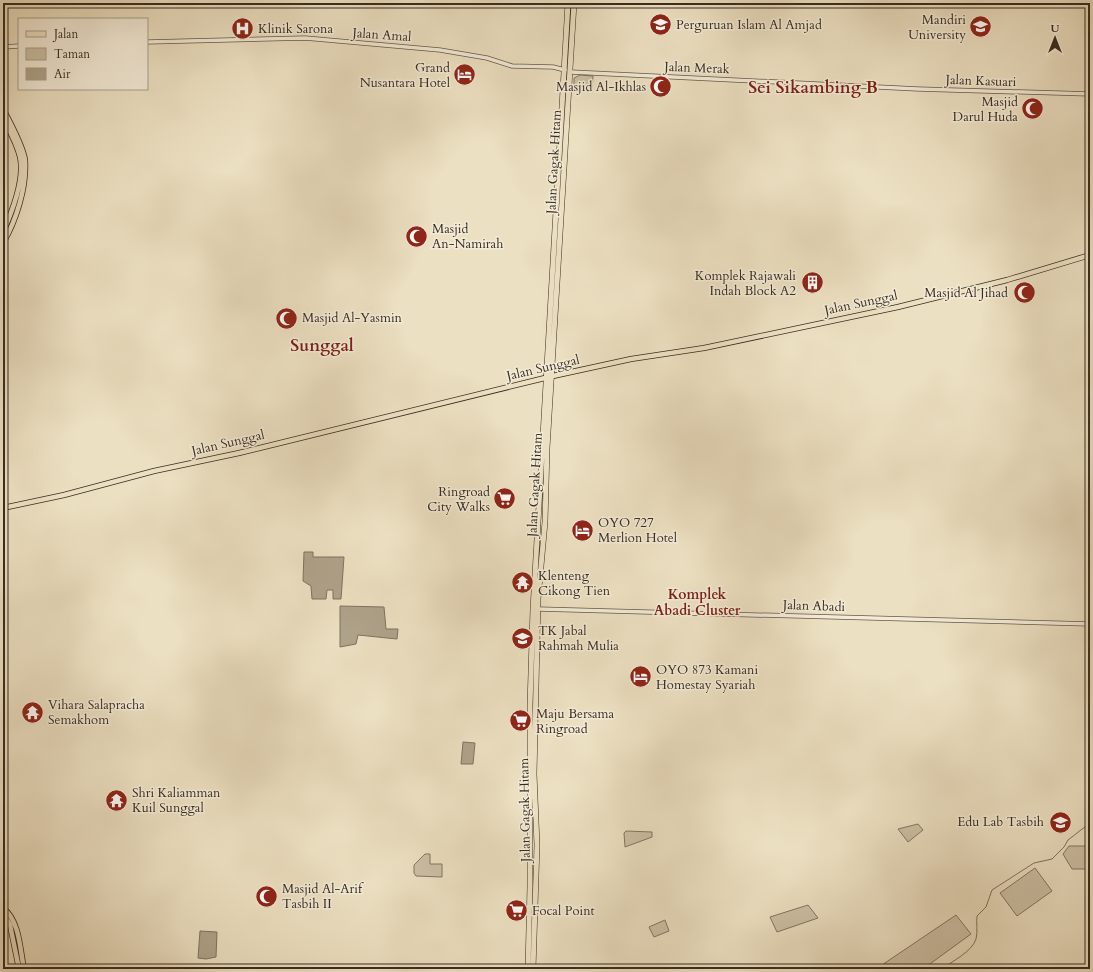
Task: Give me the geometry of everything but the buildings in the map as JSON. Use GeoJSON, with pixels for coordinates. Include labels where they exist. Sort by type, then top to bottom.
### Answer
{"type":"FeatureCollection","features":[{"type":"Feature","properties":{"kind":"highway","name":"Jalan Gagak Hitam"},"geometry":{"type":"LineString","coordinates":[[528,969],[530,886],[530,705],[561,188],[568,3]]}},
{"type":"Feature","properties":{"kind":"highway","name":"Jalan Gagak Hitam"},"geometry":{"type":"LineString","coordinates":[[561,188],[571,72],[574,3]]}},
{"type":"Feature","properties":{"kind":"highway","name":"Jalan Gagak Hitam"},"geometry":{"type":"LineString","coordinates":[[533,969],[537,845],[534,774],[539,560]]}},
{"type":"Feature","properties":{"kind":"main road"},"geometry":{"type":"LineString","coordinates":[[3,109],[23,154],[24,171],[20,204],[3,243]]}},
{"type":"Feature","properties":{"kind":"main road"},"geometry":{"type":"LineString","coordinates":[[3,118],[12,131],[20,157],[15,204],[3,232]]}},
{"type":"Feature","properties":{"kind":"main road","name":"Jalan Sunggal"},"geometry":{"type":"LineString","coordinates":[[3,508],[64,495],[154,471],[239,453],[550,377],[632,359],[725,344],[898,307],[1007,280],[1090,255]]}},
{"type":"Feature","properties":{"kind":"main road"},"geometry":{"type":"LineString","coordinates":[[3,908],[10,916],[16,928],[24,969]]}},
{"type":"Feature","properties":{"kind":"main road"},"geometry":{"type":"LineString","coordinates":[[3,913],[10,925],[19,969]]}},
{"type":"Feature","properties":{"kind":"street","name":"Jalan Amal"},"geometry":{"type":"LineString","coordinates":[[148,42],[305,38],[424,48],[485,58],[512,66],[553,67],[565,70]]}},
{"type":"Feature","properties":{"kind":"street"},"geometry":{"type":"LineString","coordinates":[[3,47],[18,46]]}},
{"type":"Feature","properties":{"kind":"street","name":"Jalan Merak"},"geometry":{"type":"LineString","coordinates":[[571,72],[871,86]]}},
{"type":"Feature","properties":{"kind":"street","name":"Jalan Kasuari"},"geometry":{"type":"LineString","coordinates":[[871,86],[1090,94]]}},
{"type":"Feature","properties":{"kind":"street","name":"Jalan Abadi"},"geometry":{"type":"LineString","coordinates":[[538,609],[1090,624]]}},
{"type":"Feature","properties":{"kind":"green space"},"geometry":{"type":"Polygon","coordinates":[[[580,75],[593,76],[592,91],[574,90],[574,78],[580,75]]]}},
{"type":"Feature","properties":{"kind":"green space"},"geometry":{"type":"Polygon","coordinates":[[[918,824],[923,830],[908,842],[898,829],[918,824]]]}},
{"type":"Feature","properties":{"kind":"green space"},"geometry":{"type":"Polygon","coordinates":[[[626,831],[652,832],[652,837],[625,847],[624,833],[626,831]]]}},
{"type":"Feature","properties":{"kind":"green space"},"geometry":{"type":"Polygon","coordinates":[[[1069,846],[1090,846],[1090,869],[1072,869],[1063,854],[1069,846]]]}},
{"type":"Feature","properties":{"kind":"green space"},"geometry":{"type":"Polygon","coordinates":[[[425,854],[430,854],[430,864],[442,864],[442,877],[416,876],[414,873],[414,865],[425,854]]]}},
{"type":"Feature","properties":{"kind":"green space"},"geometry":{"type":"Polygon","coordinates":[[[1035,868],[1052,891],[1017,916],[1000,893],[1035,868]]]}},
{"type":"Feature","properties":{"kind":"green space"},"geometry":{"type":"Polygon","coordinates":[[[808,905],[818,918],[777,932],[770,917],[808,905]]]}},
{"type":"Feature","properties":{"kind":"green space"},"geometry":{"type":"Polygon","coordinates":[[[956,915],[971,934],[923,969],[876,969],[956,915]]]}},
{"type":"Feature","properties":{"kind":"green space"},"geometry":{"type":"Polygon","coordinates":[[[665,920],[669,931],[654,937],[649,927],[665,920]]]}},
{"type":"Feature","properties":{"kind":"water"},"geometry":{"type":"Polygon","coordinates":[[[304,552],[313,552],[313,557],[344,557],[341,599],[333,599],[333,590],[327,590],[326,599],[312,599],[311,586],[303,581],[304,552]]]}},
{"type":"Feature","properties":{"kind":"water"},"geometry":{"type":"Polygon","coordinates":[[[340,606],[384,607],[386,629],[398,629],[397,639],[358,635],[356,644],[340,647],[340,606]]]}},
{"type":"Feature","properties":{"kind":"water"},"geometry":{"type":"Polygon","coordinates":[[[463,742],[475,743],[473,764],[461,764],[463,742]]]}},
{"type":"Feature","properties":{"kind":"water"},"geometry":{"type":"Polygon","coordinates":[[[200,931],[217,932],[216,957],[206,959],[198,958],[200,931]]]}},
{"type":"Feature","properties":{"kind":"waterway"},"geometry":{"type":"LineString","coordinates":[[942,969],[966,952],[974,944],[977,936],[977,916],[986,907],[992,890],[1034,863],[1052,859],[1064,847],[1068,840],[1090,823]]}},
{"type":"Feature","properties":{"kind":"place","name":"Perguruan Islam Al Amjad"},"geometry":{"type":"Point","coordinates":[661,25]}},
{"type":"Feature","properties":{"kind":"place","name":"Mandiri University"},"geometry":{"type":"Point","coordinates":[981,27]}},
{"type":"Feature","properties":{"kind":"place","name":"Klinik Sarona"},"geometry":{"type":"Point","coordinates":[242,29]}},
{"type":"Feature","properties":{"kind":"place","name":"Grand Nusantara Hotel"},"geometry":{"type":"Point","coordinates":[465,75]}},
{"type":"Feature","properties":{"kind":"place","name":"Masjid Al-Ikhlas"},"geometry":{"type":"Point","coordinates":[661,87]}},
{"type":"Feature","properties":{"kind":"place","name":"Masjid Darul Huda"},"geometry":{"type":"Point","coordinates":[1033,109]}},
{"type":"Feature","properties":{"kind":"place","name":"Masjid An-Namirah"},"geometry":{"type":"Point","coordinates":[417,236]}},
{"type":"Feature","properties":{"kind":"place","name":"Komplek Rajawali Indah Block A2"},"geometry":{"type":"Point","coordinates":[812,283]}},
{"type":"Feature","properties":{"kind":"place","name":"Masjid Al Jihad"},"geometry":{"type":"Point","coordinates":[1024,293]}},
{"type":"Feature","properties":{"kind":"place","name":"Masjid Al-Yasmin"},"geometry":{"type":"Point","coordinates":[286,318]}},
{"type":"Feature","properties":{"kind":"place","name":"Ringroad City Walks"},"geometry":{"type":"Point","coordinates":[505,499]}},
{"type":"Feature","properties":{"kind":"place","name":"OYO 727 Merlion Hotel"},"geometry":{"type":"Point","coordinates":[583,530]}},
{"type":"Feature","properties":{"kind":"place","name":"Klenteng Cikong Tien"},"geometry":{"type":"Point","coordinates":[522,583]}},
{"type":"Feature","properties":{"kind":"place","name":"TK Jabal Rahmah Mulia"},"geometry":{"type":"Point","coordinates":[522,638]}},
{"type":"Feature","properties":{"kind":"place","name":"OYO 873 Kamani Homestay Syariah"},"geometry":{"type":"Point","coordinates":[641,677]}},
{"type":"Feature","properties":{"kind":"place","name":"Vihara Salapracha Semakhom"},"geometry":{"type":"Point","coordinates":[32,712]}},
{"type":"Feature","properties":{"kind":"place","name":"Maju Bersama Ringroad"},"geometry":{"type":"Point","coordinates":[520,721]}},
{"type":"Feature","properties":{"kind":"place","name":"Shri Kaliamman Kuil Sunggal"},"geometry":{"type":"Point","coordinates":[116,800]}},
{"type":"Feature","properties":{"kind":"place","name":"Edu Lab Tasbih"},"geometry":{"type":"Point","coordinates":[1060,822]}},
{"type":"Feature","properties":{"kind":"place","name":"Masjid Al-Arif Tasbih II"},"geometry":{"type":"Point","coordinates":[266,896]}},
{"type":"Feature","properties":{"kind":"place","name":"Focal Point"},"geometry":{"type":"Point","coordinates":[517,911]}},
{"type":"Feature","properties":{"kind":"district","name":"Sei Sikambing B"},"geometry":{"type":"Point","coordinates":[813,87]}},
{"type":"Feature","properties":{"kind":"district","name":"Sunggal"},"geometry":{"type":"Point","coordinates":[322,345]}},
{"type":"Feature","properties":{"kind":"district","name":"Komplek Abadi Cluster"},"geometry":{"type":"Point","coordinates":[697,602]}}]}
